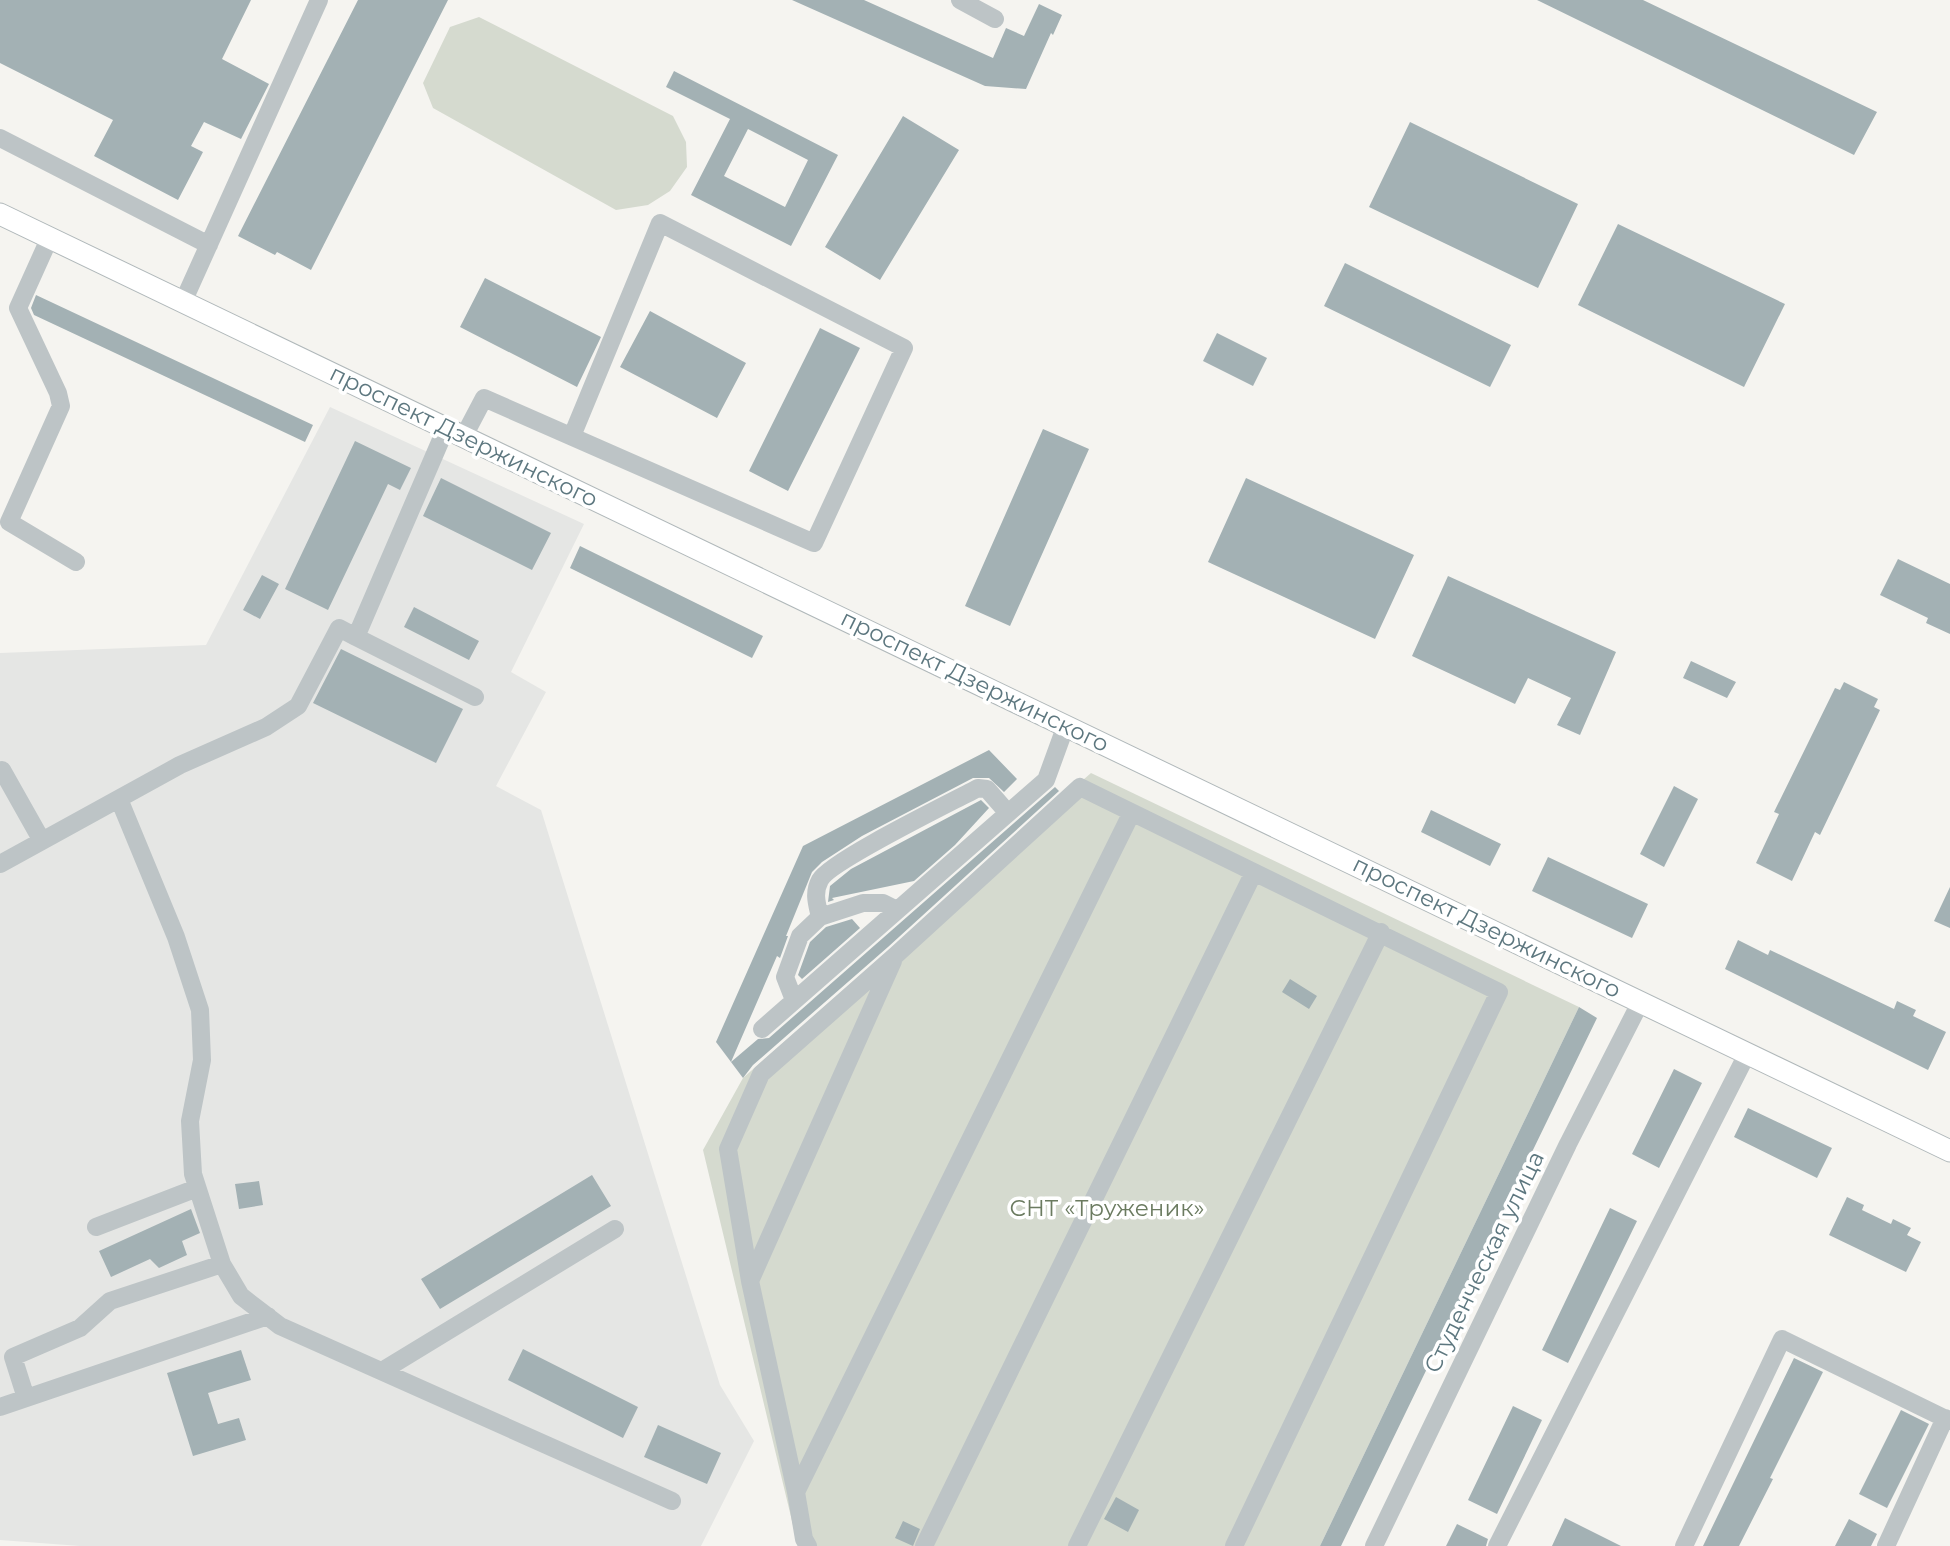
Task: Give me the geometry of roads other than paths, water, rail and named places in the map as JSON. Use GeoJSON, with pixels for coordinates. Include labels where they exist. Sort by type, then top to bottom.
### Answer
{"type":"FeatureCollection","features":[{"type":"Feature","properties":{"kind":"main road","name":"проспект Дзержинского"},"geometry":{"type":"LineString","coordinates":[[0,214],[1950,1151]]}},
{"type":"Feature","properties":{"kind":"street"},"geometry":{"type":"LineString","coordinates":[[183,302],[319,0]]}},
{"type":"Feature","properties":{"kind":"street"},"geometry":{"type":"LineString","coordinates":[[960,0],[995,19]]}},
{"type":"Feature","properties":{"kind":"street"},"geometry":{"type":"LineString","coordinates":[[0,138],[209,245]]}},
{"type":"Feature","properties":{"kind":"street"},"geometry":{"type":"LineString","coordinates":[[356,636],[455,432],[484,398],[814,543],[904,348],[660,223],[572,436]]}},
{"type":"Feature","properties":{"kind":"street"},"geometry":{"type":"LineString","coordinates":[[50,237],[18,308],[58,393],[61,406],[9,522],[76,562]]}},
{"type":"Feature","properties":{"kind":"street"},"geometry":{"type":"LineString","coordinates":[[0,864],[180,765],[266,727],[298,706],[339,628],[475,697]]}},
{"type":"Feature","properties":{"kind":"street"},"geometry":{"type":"LineString","coordinates":[[762,1029],[1046,780],[1066,725]]}},
{"type":"Feature","properties":{"kind":"street"},"geometry":{"type":"LineString","coordinates":[[0,772],[2,770],[42,841]]}},
{"type":"Feature","properties":{"kind":"street"},"geometry":{"type":"LineString","coordinates":[[808,1546],[804,1539],[750,1281],[728,1149],[761,1074],[1080,787],[1499,992],[1234,1546]]}},
{"type":"Feature","properties":{"kind":"street"},"geometry":{"type":"LineString","coordinates":[[820,917],[815,897],[820,879],[878,841],[978,788],[988,789],[1007,813]]}},
{"type":"Feature","properties":{"kind":"street"},"geometry":{"type":"LineString","coordinates":[[119,799],[176,937],[200,1010],[202,1060],[190,1121],[193,1174],[222,1264],[241,1296],[280,1326],[672,1501]]}},
{"type":"Feature","properties":{"kind":"street"},"geometry":{"type":"LineString","coordinates":[[796,1492],[1131,814]]}},
{"type":"Feature","properties":{"kind":"street"},"geometry":{"type":"LineString","coordinates":[[923,1546],[1255,872]]}},
{"type":"Feature","properties":{"kind":"street"},"geometry":{"type":"LineString","coordinates":[[794,1000],[785,977],[800,936],[820,917],[863,903],[883,903],[897,910]]}},
{"type":"Feature","properties":{"kind":"street"},"geometry":{"type":"LineString","coordinates":[[1077,1546],[1381,932]]}},
{"type":"Feature","properties":{"kind":"street"},"geometry":{"type":"LineString","coordinates":[[750,1281],[896,955]]}},
{"type":"Feature","properties":{"kind":"street","name":"Студенческая улица"},"geometry":{"type":"LineString","coordinates":[[1376,1545],[1562,1156],[1641,1001]]}},
{"type":"Feature","properties":{"kind":"street"},"geometry":{"type":"LineString","coordinates":[[1497,1546],[1747,1054]]}},
{"type":"Feature","properties":{"kind":"street"},"geometry":{"type":"LineString","coordinates":[[96,1227],[197,1188]]}},
{"type":"Feature","properties":{"kind":"street"},"geometry":{"type":"LineString","coordinates":[[382,1371],[615,1229]]}},
{"type":"Feature","properties":{"kind":"street"},"geometry":{"type":"LineString","coordinates":[[26,1398],[13,1357],[80,1328],[110,1301],[222,1264]]}},
{"type":"Feature","properties":{"kind":"street"},"geometry":{"type":"LineString","coordinates":[[0,1407],[268,1317]]}},
{"type":"Feature","properties":{"kind":"street"},"geometry":{"type":"LineString","coordinates":[[1684,1546],[1782,1339],[1948,1419],[1886,1546]]}},
{"type":"Feature","properties":{"kind":"park label","name":"СНТ «Труженик»"},"geometry":{"type":"Point","coordinates":[1107,1208]}}]}
